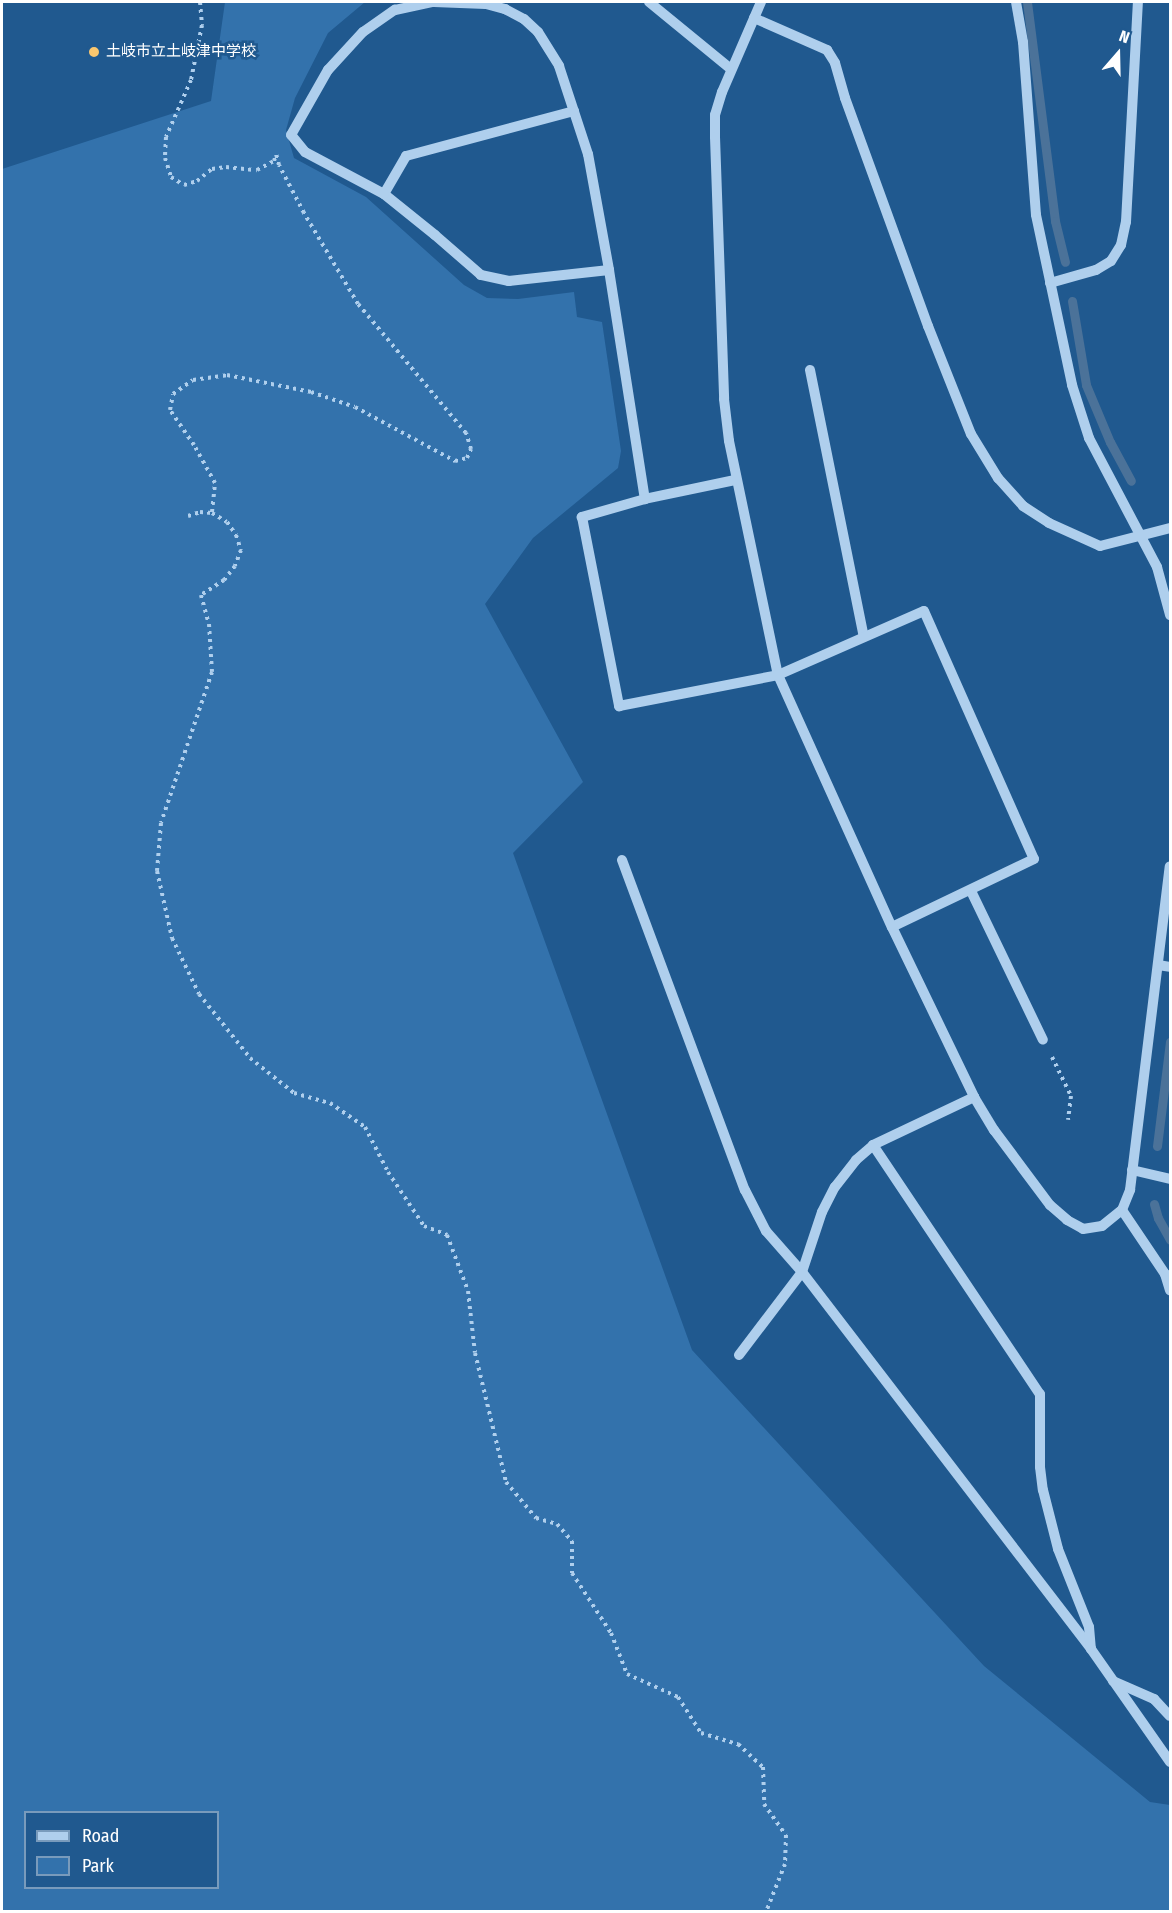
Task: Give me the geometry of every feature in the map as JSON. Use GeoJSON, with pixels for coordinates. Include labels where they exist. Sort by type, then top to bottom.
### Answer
{"type":"FeatureCollection","features":[{"type":"Feature","properties":{"kind":"street"},"geometry":{"type":"LineString","coordinates":[[609,270],[509,281],[481,275],[384,194],[305,152],[291,135],[328,70],[363,32],[395,10],[434,2],[486,4],[505,9],[524,19],[538,32],[560,66],[588,153],[609,270],[645,499]]}},
{"type":"Feature","properties":{"kind":"street"},"geometry":{"type":"LineString","coordinates":[[649,2],[731,69]]}},
{"type":"Feature","properties":{"kind":"street"},"geometry":{"type":"LineString","coordinates":[[761,2],[731,69],[715,115],[715,137],[724,399],[735,480],[778,675],[892,927],[974,1097],[1050,1205],[1066,1220],[1083,1229],[1102,1226],[1122,1210],[1130,1190],[1170,866]]}},
{"type":"Feature","properties":{"kind":"street"},"geometry":{"type":"LineString","coordinates":[[1016,2],[1023,42],[1036,215],[1072,385],[1089,438],[1142,534],[1157,567],[1170,615]]}},
{"type":"Feature","properties":{"kind":"street"},"geometry":{"type":"LineString","coordinates":[[1050,283],[1096,270],[1111,261],[1121,245],[1126,222],[1138,2]]}},
{"type":"Feature","properties":{"kind":"street"},"geometry":{"type":"LineString","coordinates":[[754,18],[827,50],[835,63],[845,98],[928,326],[971,434],[998,478],[1023,506],[1049,523],[1100,546],[1170,528]]}},
{"type":"Feature","properties":{"kind":"street"},"geometry":{"type":"LineString","coordinates":[[384,194],[406,156],[574,111]]}},
{"type":"Feature","properties":{"kind":"street"},"geometry":{"type":"LineString","coordinates":[[810,370],[864,636]]}},
{"type":"Feature","properties":{"kind":"street"},"geometry":{"type":"LineString","coordinates":[[735,480],[645,499],[582,517],[619,706],[778,675],[924,611],[1034,860],[892,927]]}},
{"type":"Feature","properties":{"kind":"street"},"geometry":{"type":"LineString","coordinates":[[622,860],[745,1190],[766,1231],[802,1272],[1091,1649],[1170,1762]]}},
{"type":"Feature","properties":{"kind":"street"},"geometry":{"type":"LineString","coordinates":[[971,891],[1043,1040]]}},
{"type":"Feature","properties":{"kind":"street"},"geometry":{"type":"LineString","coordinates":[[1158,964],[1170,967]]}},
{"type":"Feature","properties":{"kind":"street"},"geometry":{"type":"LineString","coordinates":[[739,1355],[802,1272],[822,1212],[835,1187],[856,1160],[873,1145],[974,1097]]}},
{"type":"Feature","properties":{"kind":"street"},"geometry":{"type":"LineString","coordinates":[[873,1145],[1041,1394],[1040,1467],[1043,1490],[1058,1549],[1089,1627],[1091,1649]]}},
{"type":"Feature","properties":{"kind":"street"},"geometry":{"type":"LineString","coordinates":[[1132,1170],[1170,1179]]}},
{"type":"Feature","properties":{"kind":"street"},"geometry":{"type":"LineString","coordinates":[[1122,1210],[1165,1274],[1170,1290]]}},
{"type":"Feature","properties":{"kind":"street"},"geometry":{"type":"LineString","coordinates":[[1113,1681],[1154,1699],[1170,1716]]}},
{"type":"Feature","properties":{"kind":"path"},"geometry":{"type":"LineString","coordinates":[[200,2],[201,25],[191,80],[166,137],[165,158],[171,177],[184,185],[197,181],[212,170],[226,167],[257,170],[274,160],[291,135]]}},
{"type":"Feature","properties":{"kind":"path"},"geometry":{"type":"LineString","coordinates":[[212,513],[215,483],[194,445],[170,410],[173,394],[193,380],[227,375],[311,392],[356,407],[455,461],[467,458],[471,449],[466,433],[358,304],[304,213],[279,165],[276,154]]}},
{"type":"Feature","properties":{"kind":"path"},"geometry":{"type":"LineString","coordinates":[[188,516],[200,512],[212,513],[227,522],[236,535],[241,550],[235,566],[224,580],[201,595],[209,624],[212,672],[161,823],[157,871],[172,938],[199,994],[249,1058],[294,1093],[330,1103],[365,1127],[388,1172],[424,1226],[447,1236],[468,1291],[475,1353],[506,1482],[536,1518],[557,1524],[572,1541],[572,1574],[611,1633],[627,1674],[678,1697],[701,1733],[738,1744],[763,1767],[764,1804],[786,1835],[785,1864],[766,1911]]}},
{"type":"Feature","properties":{"kind":"path"},"geometry":{"type":"LineString","coordinates":[[1043,1040],[1071,1096],[1068,1120]]}},
{"type":"Feature","properties":{"kind":"green space"},"geometry":{"type":"Polygon","coordinates":[[[225,2],[365,2],[328,33],[295,98],[286,130],[294,158],[366,197],[464,285],[487,298],[518,299],[574,292],[577,317],[602,322],[621,451],[618,468],[533,538],[485,604],[583,782],[513,853],[692,1350],[984,1666],[1150,1802],[1170,1805],[1170,1911],[2,1911],[2,169],[211,101],[225,2]]]}},
{"type":"Feature","properties":{"kind":"waterway"},"geometry":{"type":"LineString","coordinates":[[1027,2],[1055,221],[1065,262]]}},
{"type":"Feature","properties":{"kind":"waterway"},"geometry":{"type":"LineString","coordinates":[[1072,301],[1086,385],[1110,442],[1131,481]]}},
{"type":"Feature","properties":{"kind":"waterway"},"geometry":{"type":"LineString","coordinates":[[1157,1146],[1170,1042]]}},
{"type":"Feature","properties":{"kind":"waterway"},"geometry":{"type":"LineString","coordinates":[[1154,1204],[1158,1218],[1170,1240]]}},
{"type":"Feature","properties":{"kind":"place","name":"土岐市立土岐津中学校"},"geometry":{"type":"Point","coordinates":[94,52]}}]}
